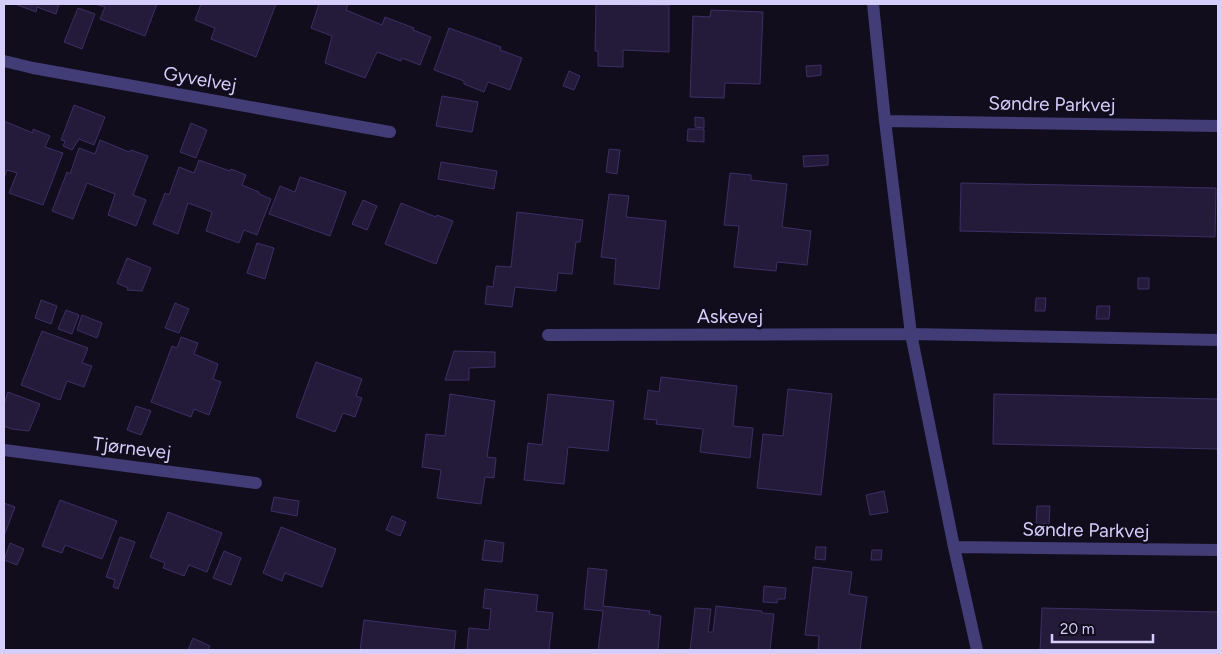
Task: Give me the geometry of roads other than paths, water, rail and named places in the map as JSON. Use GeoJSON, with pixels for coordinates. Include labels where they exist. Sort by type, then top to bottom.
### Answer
{"type":"FeatureCollection","features":[{"type":"Feature","properties":{"kind":"street"},"geometry":{"type":"LineString","coordinates":[[873,4],[911,334],[977,650]]}},
{"type":"Feature","properties":{"kind":"street","name":"Gyvelvej"},"geometry":{"type":"LineString","coordinates":[[4,61],[33,68],[390,132]]}},
{"type":"Feature","properties":{"kind":"street","name":"Søndre Parkvej"},"geometry":{"type":"LineString","coordinates":[[885,121],[1218,126]]}},
{"type":"Feature","properties":{"kind":"street"},"geometry":{"type":"LineString","coordinates":[[911,334],[1218,340]]}},
{"type":"Feature","properties":{"kind":"street","name":"Askevej"},"geometry":{"type":"LineString","coordinates":[[548,335],[911,334]]}},
{"type":"Feature","properties":{"kind":"street","name":"Tjørnevej"},"geometry":{"type":"LineString","coordinates":[[4,450],[256,483]]}},
{"type":"Feature","properties":{"kind":"street","name":"Søndre Parkvej"},"geometry":{"type":"LineString","coordinates":[[954,547],[1218,550]]}}]}
